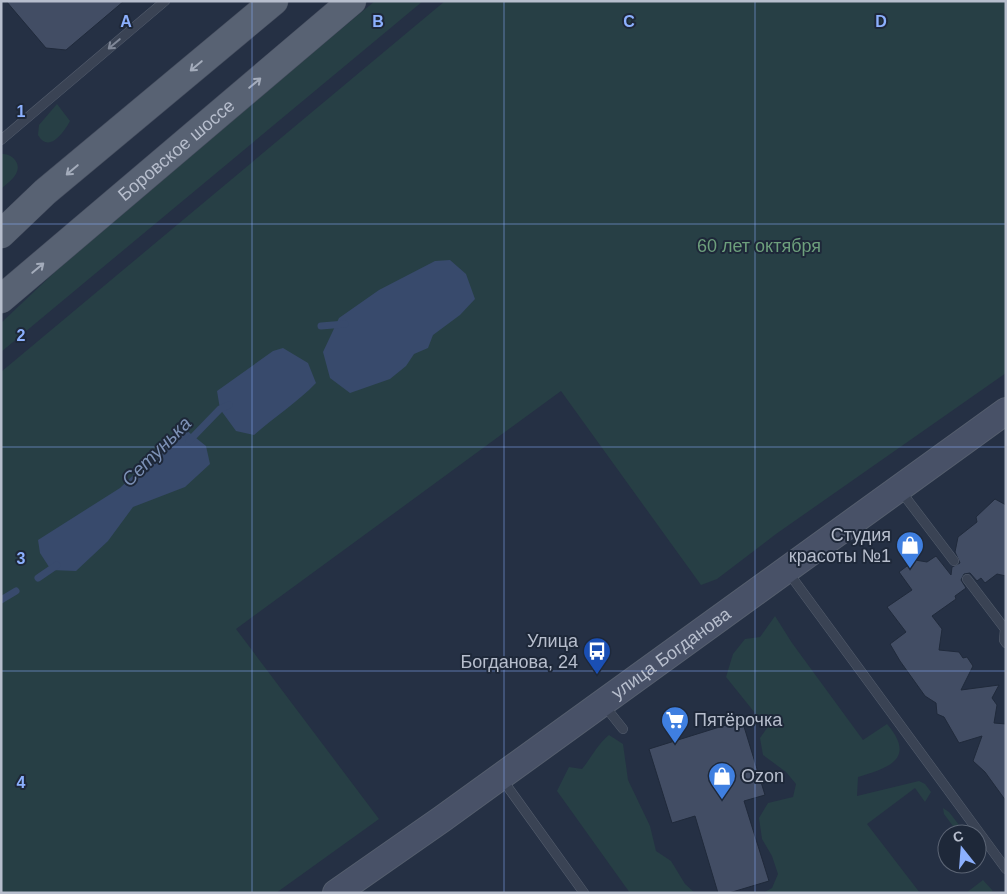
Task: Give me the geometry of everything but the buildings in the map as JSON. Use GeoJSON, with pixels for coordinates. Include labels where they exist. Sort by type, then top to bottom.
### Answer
{"type":"FeatureCollection","features":[{"type":"Feature","properties":{"kind":"main road"},"geometry":{"type":"LineString","coordinates":[[3,231],[45,192],[274,1]]}},
{"type":"Feature","properties":{"kind":"main road","name":"Боровское шоссе"},"geometry":{"type":"LineString","coordinates":[[1,299],[352,1]]}},
{"type":"Feature","properties":{"kind":"street","name":"улица Богданова"},"geometry":{"type":"LineString","coordinates":[[336,893],[603,703],[1006,411]]}},
{"type":"Feature","properties":{"kind":"lane"},"geometry":{"type":"LineString","coordinates":[[1,140],[165,1]]}},
{"type":"Feature","properties":{"kind":"lane"},"geometry":{"type":"LineString","coordinates":[[899,488],[954,561]]}},
{"type":"Feature","properties":{"kind":"lane"},"geometry":{"type":"LineString","coordinates":[[787,570],[1006,869]]}},
{"type":"Feature","properties":{"kind":"lane"},"geometry":{"type":"LineString","coordinates":[[967,578],[1005,628],[1004,640],[1006,643]]}},
{"type":"Feature","properties":{"kind":"lane"},"geometry":{"type":"LineString","coordinates":[[603,703],[622,729]]}},
{"type":"Feature","properties":{"kind":"lane"},"geometry":{"type":"LineString","coordinates":[[500,777],[584,893]]}},
{"type":"Feature","properties":{"kind":"green space"},"geometry":{"type":"Polygon","coordinates":[[[375,1],[423,1],[1,352],[1,323],[113,217],[375,1]]]}},
{"type":"Feature","properties":{"kind":"green space","name":"60 лет октября"},"geometry":{"type":"Polygon","coordinates":[[[445,1],[1006,1],[1006,373],[776,534],[717,579],[701,585],[561,391],[236,629],[379,819],[276,893],[1,893],[1,372],[445,1]]]}},
{"type":"Feature","properties":{"kind":"green space"},"geometry":{"type":"Polygon","coordinates":[[[57,104],[70,121],[56,139],[47,142],[38,135],[39,125],[57,104]]]}},
{"type":"Feature","properties":{"kind":"green space"},"geometry":{"type":"Polygon","coordinates":[[[1,154],[12,157],[18,169],[17,173],[1,189],[1,154]]]}},
{"type":"Feature","properties":{"kind":"green space"},"geometry":{"type":"Polygon","coordinates":[[[775,616],[792,643],[863,740],[887,724],[896,736],[899,754],[888,766],[858,777],[857,796],[919,781],[925,784],[931,792],[925,802],[915,788],[867,824],[920,893],[763,893],[772,888],[778,874],[772,856],[762,839],[759,818],[768,803],[793,797],[796,784],[786,772],[763,755],[760,738],[767,728],[726,677],[733,654],[745,639],[760,637],[775,616]]]}},
{"type":"Feature","properties":{"kind":"green space"},"geometry":{"type":"Polygon","coordinates":[[[609,735],[623,744],[628,780],[650,826],[656,851],[671,861],[685,884],[695,893],[630,893],[557,791],[569,767],[582,769],[597,747],[609,735]]]}},
{"type":"Feature","properties":{"kind":"green space"},"geometry":{"type":"Polygon","coordinates":[[[943,808],[949,812],[958,824],[952,824],[944,814],[943,808]]]}},
{"type":"Feature","properties":{"kind":"green space"},"geometry":{"type":"Polygon","coordinates":[[[983,880],[993,891],[989,893],[966,893],[983,880]]]}},
{"type":"Feature","properties":{"kind":"water"},"geometry":{"type":"Polygon","coordinates":[[[450,260],[466,274],[475,299],[460,315],[433,335],[428,348],[414,354],[406,366],[390,379],[350,393],[330,378],[323,352],[339,318],[379,290],[435,261],[450,260]]]}},
{"type":"Feature","properties":{"kind":"water"},"geometry":{"type":"Polygon","coordinates":[[[283,348],[308,363],[316,383],[302,397],[254,435],[236,431],[220,409],[217,391],[273,351],[283,348]]]}},
{"type":"Feature","properties":{"kind":"water"},"geometry":{"type":"Polygon","coordinates":[[[186,430],[206,446],[210,464],[185,487],[133,507],[108,541],[76,571],[51,570],[40,553],[38,540],[120,488],[167,442],[186,430]]]}},
{"type":"Feature","properties":{"kind":"waterway","name":"Сетунька"},"geometry":{"type":"LineString","coordinates":[[321,326],[345,324]]}},
{"type":"Feature","properties":{"kind":"waterway","name":"Сетунька"},"geometry":{"type":"LineString","coordinates":[[189,441],[220,409],[229,405]]}},
{"type":"Feature","properties":{"kind":"waterway","name":"Сетунька"},"geometry":{"type":"LineString","coordinates":[[38,578],[57,565]]}},
{"type":"Feature","properties":{"kind":"waterway","name":"Сетунька"},"geometry":{"type":"LineString","coordinates":[[1,600],[16,591]]}},
{"type":"Feature","properties":{"kind":"place","name":"Студия красоты №1"},"geometry":{"type":"Point","coordinates":[910,569]}},
{"type":"Feature","properties":{"kind":"place","name":"Улица Богданова, 24"},"geometry":{"type":"Point","coordinates":[597,675]}},
{"type":"Feature","properties":{"kind":"place","name":"Пятёрочка"},"geometry":{"type":"Point","coordinates":[675,744]}},
{"type":"Feature","properties":{"kind":"place","name":"Ozon"},"geometry":{"type":"Point","coordinates":[722,800]}}]}
